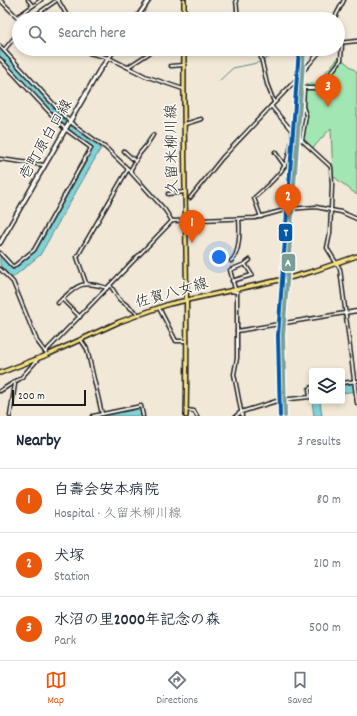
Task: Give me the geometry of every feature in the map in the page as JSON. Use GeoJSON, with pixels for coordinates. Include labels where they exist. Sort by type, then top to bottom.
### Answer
{"type":"FeatureCollection","features":[{"type":"Feature","properties":{"kind":"main road"},"geometry":{"type":"LineString","coordinates":[[141,12],[149,0]]}},
{"type":"Feature","properties":{"kind":"main road"},"geometry":{"type":"LineString","coordinates":[[184,0],[184,12]]}},
{"type":"Feature","properties":{"kind":"main road","name":"久留米柳川線"},"geometry":{"type":"LineString","coordinates":[[184,56],[183,124],[187,299],[186,416]]}},
{"type":"Feature","properties":{"kind":"main road","name":"壱町原白口線"},"geometry":{"type":"LineString","coordinates":[[0,243],[69,122],[109,58]]}},
{"type":"Feature","properties":{"kind":"main road","name":"佐賀八女線"},"geometry":{"type":"LineString","coordinates":[[0,373],[38,359],[46,354],[138,314],[158,307],[187,299],[288,278],[357,256]]}},
{"type":"Feature","properties":{"kind":"street"},"geometry":{"type":"LineString","coordinates":[[0,0],[12,12]]}},
{"type":"Feature","properties":{"kind":"street"},"geometry":{"type":"LineString","coordinates":[[28,0],[32,5]]}},
{"type":"Feature","properties":{"kind":"street"},"geometry":{"type":"LineString","coordinates":[[24,12],[32,5],[41,0]]}},
{"type":"Feature","properties":{"kind":"street"},"geometry":{"type":"LineString","coordinates":[[40,12],[57,0],[65,12]]}},
{"type":"Feature","properties":{"kind":"street"},"geometry":{"type":"LineString","coordinates":[[236,0],[237,12]]}},
{"type":"Feature","properties":{"kind":"street"},"geometry":{"type":"LineString","coordinates":[[338,12],[344,0]]}},
{"type":"Feature","properties":{"kind":"street"},"geometry":{"type":"LineString","coordinates":[[4,50],[12,40]]}},
{"type":"Feature","properties":{"kind":"street"},"geometry":{"type":"LineString","coordinates":[[345,43],[357,41]]}},
{"type":"Feature","properties":{"kind":"street"},"geometry":{"type":"LineString","coordinates":[[0,46],[69,122],[106,148],[128,168],[165,210],[172,222]]}},
{"type":"Feature","properties":{"kind":"street"},"geometry":{"type":"LineString","coordinates":[[101,56],[109,58],[156,80],[183,89]]}},
{"type":"Feature","properties":{"kind":"street"},"geometry":{"type":"LineString","coordinates":[[128,67],[145,56]]}},
{"type":"Feature","properties":{"kind":"street"},"geometry":{"type":"LineString","coordinates":[[261,56],[267,84],[274,102]]}},
{"type":"Feature","properties":{"kind":"street"},"geometry":{"type":"LineString","coordinates":[[190,198],[222,158],[293,83],[316,56]]}},
{"type":"Feature","properties":{"kind":"street"},"geometry":{"type":"LineString","coordinates":[[302,140],[306,115],[303,107],[304,88],[319,88],[341,60],[341,56]]}},
{"type":"Feature","properties":{"kind":"street"},"geometry":{"type":"LineString","coordinates":[[0,59],[66,128],[91,148],[34,250],[13,266],[0,253]]}},
{"type":"Feature","properties":{"kind":"street"},"geometry":{"type":"LineString","coordinates":[[171,66],[184,65]]}},
{"type":"Feature","properties":{"kind":"street"},"geometry":{"type":"LineString","coordinates":[[261,217],[254,198],[272,182],[285,166],[290,154],[292,131],[271,106]]}},
{"type":"Feature","properties":{"kind":"street"},"geometry":{"type":"LineString","coordinates":[[183,124],[201,119]]}},
{"type":"Feature","properties":{"kind":"street"},"geometry":{"type":"LineString","coordinates":[[296,134],[331,167],[332,185],[330,233],[327,248],[340,269],[357,404]]}},
{"type":"Feature","properties":{"kind":"street"},"geometry":{"type":"LineString","coordinates":[[130,171],[153,135]]}},
{"type":"Feature","properties":{"kind":"street"},"geometry":{"type":"LineString","coordinates":[[124,151],[136,161]]}},
{"type":"Feature","properties":{"kind":"street"},"geometry":{"type":"LineString","coordinates":[[275,152],[285,166]]}},
{"type":"Feature","properties":{"kind":"street"},"geometry":{"type":"LineString","coordinates":[[0,160],[45,165]]}},
{"type":"Feature","properties":{"kind":"street"},"geometry":{"type":"LineString","coordinates":[[86,283],[77,257],[128,168]]}},
{"type":"Feature","properties":{"kind":"street"},"geometry":{"type":"LineString","coordinates":[[168,194],[184,192]]}},
{"type":"Feature","properties":{"kind":"street"},"geometry":{"type":"LineString","coordinates":[[0,269],[13,282],[37,341],[46,354],[107,288],[172,222],[185,220],[261,217],[297,208],[316,207],[330,209],[357,219]]}},
{"type":"Feature","properties":{"kind":"street"},"geometry":{"type":"LineString","coordinates":[[230,261],[235,256],[237,248],[239,219]]}},
{"type":"Feature","properties":{"kind":"street"},"geometry":{"type":"LineString","coordinates":[[235,289],[230,270],[245,264],[250,260]]}},
{"type":"Feature","properties":{"kind":"street"},"geometry":{"type":"LineString","coordinates":[[232,281],[252,275],[245,264]]}},
{"type":"Feature","properties":{"kind":"street"},"geometry":{"type":"LineString","coordinates":[[58,303],[76,288],[86,283],[107,288]]}},
{"type":"Feature","properties":{"kind":"street"},"geometry":{"type":"LineString","coordinates":[[110,285],[119,299],[138,314]]}},
{"type":"Feature","properties":{"kind":"street"},"geometry":{"type":"LineString","coordinates":[[230,290],[230,292],[237,292],[237,358],[234,374],[242,416]]}},
{"type":"Feature","properties":{"kind":"street"},"geometry":{"type":"LineString","coordinates":[[62,299],[80,317]]}},
{"type":"Feature","properties":{"kind":"street"},"geometry":{"type":"LineString","coordinates":[[158,307],[176,341],[187,341]]}},
{"type":"Feature","properties":{"kind":"street"},"geometry":{"type":"LineString","coordinates":[[237,331],[357,311]]}},
{"type":"Feature","properties":{"kind":"street"},"geometry":{"type":"LineString","coordinates":[[81,340],[87,349],[102,414]]}},
{"type":"Feature","properties":{"kind":"street"},"geometry":{"type":"LineString","coordinates":[[0,391],[14,384],[38,359]]}},
{"type":"Feature","properties":{"kind":"street"},"geometry":{"type":"LineString","coordinates":[[10,416],[14,384]]}},
{"type":"Feature","properties":{"kind":"street"},"geometry":{"type":"LineString","coordinates":[[236,416],[241,412],[280,400],[309,397]]}},
{"type":"Feature","properties":{"kind":"street"},"geometry":{"type":"LineString","coordinates":[[93,416],[141,406],[143,416]]}},
{"type":"Feature","properties":{"kind":"street"},"geometry":{"type":"LineString","coordinates":[[186,410],[194,411],[196,416]]}},
{"type":"Feature","properties":{"kind":"green space"},"geometry":{"type":"Polygon","coordinates":[[[339,57],[357,72],[357,195],[333,176],[331,128],[312,149],[296,134],[302,85],[317,82],[339,57]]]}},
{"type":"Feature","properties":{"kind":"water"},"geometry":{"type":"Polygon","coordinates":[[[0,49],[67,123],[101,148],[40,255],[12,278],[0,265],[0,255],[13,270],[36,251],[94,148],[62,124],[0,57],[0,49]]]}},
{"type":"Feature","properties":{"kind":"water"},"geometry":{"type":"Polygon","coordinates":[[[357,383],[357,391],[345,393],[345,385],[357,383]]]}},
{"type":"Feature","properties":{"kind":"water"},"geometry":{"type":"Polygon","coordinates":[[[312,404],[320,404],[322,416],[314,416],[312,404]]]}},
{"type":"Feature","properties":{"kind":"water"},"geometry":{"type":"Polygon","coordinates":[[[141,408],[142,416],[104,416],[141,408]]]}},
{"type":"Feature","properties":{"kind":"waterway"},"geometry":{"type":"LineString","coordinates":[[219,81],[233,68],[257,63],[272,56]]}},
{"type":"Feature","properties":{"kind":"transit line","name":"T"},"geometry":{"type":"LineString","coordinates":[[280,416],[278,336],[298,56]]}},
{"type":"Feature","properties":{"kind":"transit line","name":"A"},"geometry":{"type":"LineString","coordinates":[[285,416],[283,336],[303,56]]}},
{"type":"Feature","properties":{"kind":"place","name":"水沼の里2000年記念の森"},"geometry":{"type":"Point","coordinates":[328,107]}},
{"type":"Feature","properties":{"kind":"place","name":"犬塚"},"geometry":{"type":"Point","coordinates":[288,217]}},
{"type":"Feature","properties":{"kind":"place","name":"白壽会安本病院"},"geometry":{"type":"Point","coordinates":[192,243]}}]}
